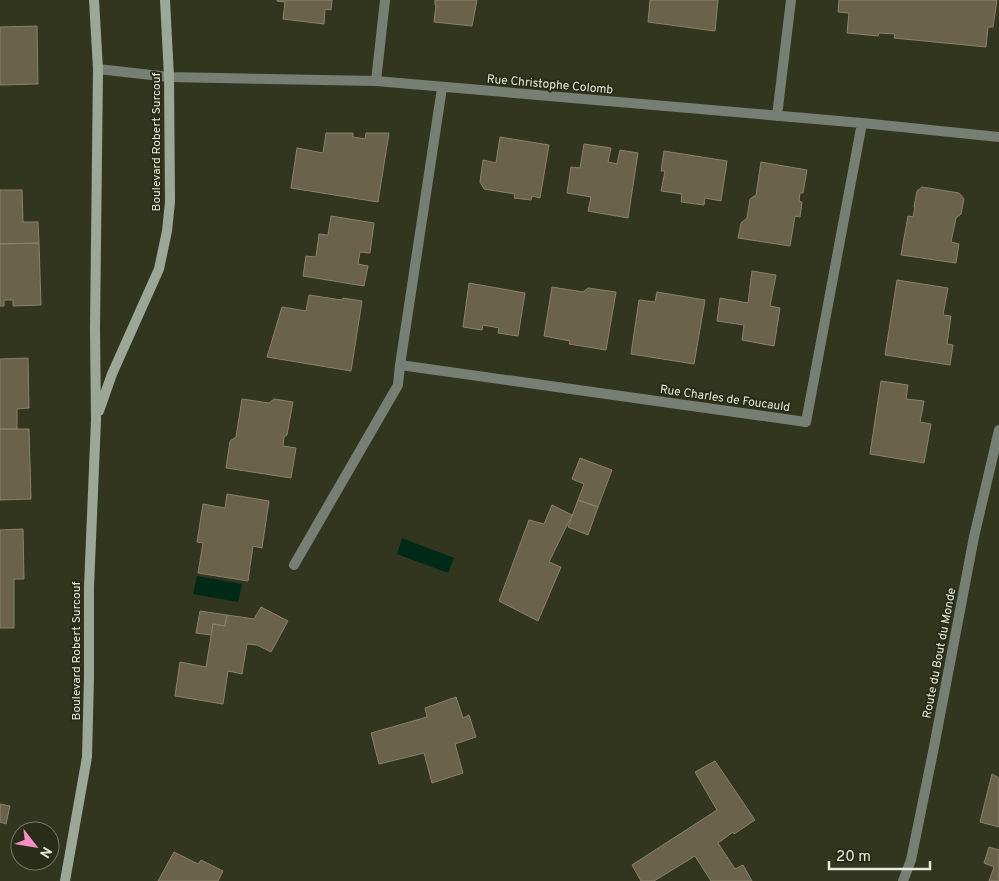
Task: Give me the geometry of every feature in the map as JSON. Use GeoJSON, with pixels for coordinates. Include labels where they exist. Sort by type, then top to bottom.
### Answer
{"type":"FeatureCollection","features":[{"type":"Feature","properties":{"kind":"street","name":"Boulevard Robert Surcouf"},"geometry":{"type":"LineString","coordinates":[[65,881],[87,758],[89,587],[96,420],[95,329],[98,69],[94,0]]}},
{"type":"Feature","properties":{"kind":"street","name":"Boulevard Robert Surcouf"},"geometry":{"type":"LineString","coordinates":[[96,420],[112,374],[159,269],[167,231],[170,202],[169,77],[165,0]]}},
{"type":"Feature","properties":{"kind":"street"},"geometry":{"type":"LineString","coordinates":[[376,81],[385,0]]}},
{"type":"Feature","properties":{"kind":"street"},"geometry":{"type":"LineString","coordinates":[[777,116],[791,0]]}},
{"type":"Feature","properties":{"kind":"street","name":"Rue Christophe Colomb"},"geometry":{"type":"LineString","coordinates":[[98,69],[169,77],[376,81],[862,123],[999,137]]}},
{"type":"Feature","properties":{"kind":"street"},"geometry":{"type":"LineString","coordinates":[[294,565],[398,385],[442,88]]}},
{"type":"Feature","properties":{"kind":"street","name":"Rue Charles de Foucauld"},"geometry":{"type":"LineString","coordinates":[[400,365],[806,422],[862,123]]}},
{"type":"Feature","properties":{"kind":"street","name":"Route du Bout du Monde"},"geometry":{"type":"LineString","coordinates":[[902,881],[910,860],[934,747],[974,537],[999,430]]}},
{"type":"Feature","properties":{"kind":"shaded area"},"geometry":{"type":"Polygon","coordinates":[[[402,538],[454,558],[448,573],[397,554],[402,538]]]}},
{"type":"Feature","properties":{"kind":"shaded area"},"geometry":{"type":"Polygon","coordinates":[[[197,576],[242,584],[238,602],[193,594],[197,576]]]}},
{"type":"Feature","properties":{"kind":"building"},"geometry":{"type":"Polygon","coordinates":[[[277,0],[332,0],[331,10],[325,9],[324,24],[283,19],[285,2],[277,0]]]}},
{"type":"Feature","properties":{"kind":"building"},"geometry":{"type":"Polygon","coordinates":[[[435,0],[477,0],[472,26],[434,22],[435,0]]]}},
{"type":"Feature","properties":{"kind":"building"},"geometry":{"type":"Polygon","coordinates":[[[650,0],[718,0],[715,31],[648,22],[650,0]]]}},
{"type":"Feature","properties":{"kind":"building"},"geometry":{"type":"Polygon","coordinates":[[[839,0],[997,0],[993,27],[988,27],[986,47],[894,38],[895,34],[879,33],[878,36],[847,33],[849,13],[838,12],[839,0]]]}},
{"type":"Feature","properties":{"kind":"building"},"geometry":{"type":"Polygon","coordinates":[[[37,26],[38,84],[0,85],[0,27],[37,26]]]}},
{"type":"Feature","properties":{"kind":"building"},"geometry":{"type":"Polygon","coordinates":[[[326,133],[353,133],[353,137],[365,139],[366,133],[389,133],[378,202],[291,188],[297,148],[323,153],[326,133]]]}},
{"type":"Feature","properties":{"kind":"building"},"geometry":{"type":"Polygon","coordinates":[[[500,137],[549,145],[540,198],[532,196],[531,200],[514,198],[515,194],[484,189],[480,182],[483,160],[496,163],[500,137]]]}},
{"type":"Feature","properties":{"kind":"building"},"geometry":{"type":"Polygon","coordinates":[[[584,144],[611,148],[608,162],[617,164],[620,150],[638,153],[628,218],[588,211],[591,197],[567,193],[571,167],[580,168],[584,144]]]}},
{"type":"Feature","properties":{"kind":"building"},"geometry":{"type":"Polygon","coordinates":[[[664,151],[727,161],[721,201],[705,198],[704,205],[681,202],[682,194],[661,191],[665,171],[661,171],[664,151]]]}},
{"type":"Feature","properties":{"kind":"building"},"geometry":{"type":"Polygon","coordinates":[[[761,162],[807,170],[803,193],[800,193],[799,201],[802,202],[800,217],[795,216],[790,246],[738,238],[741,223],[747,218],[750,199],[756,195],[761,162]]]}},
{"type":"Feature","properties":{"kind":"building"},"geometry":{"type":"Polygon","coordinates":[[[922,187],[959,193],[964,199],[961,214],[956,218],[951,242],[959,244],[956,263],[901,255],[908,216],[913,217],[917,191],[922,187]]]}},
{"type":"Feature","properties":{"kind":"building"},"geometry":{"type":"Polygon","coordinates":[[[0,190],[22,190],[23,222],[38,222],[39,243],[0,244],[0,190]]]}},
{"type":"Feature","properties":{"kind":"building"},"geometry":{"type":"Polygon","coordinates":[[[331,216],[374,223],[370,253],[360,252],[358,264],[368,266],[364,286],[303,276],[306,256],[316,257],[319,234],[328,235],[331,216]]]}},
{"type":"Feature","properties":{"kind":"building"},"geometry":{"type":"Polygon","coordinates":[[[39,243],[41,305],[13,306],[13,300],[4,300],[4,306],[0,306],[0,244],[39,243]]]}},
{"type":"Feature","properties":{"kind":"building"},"geometry":{"type":"Polygon","coordinates":[[[752,271],[776,275],[770,306],[780,308],[774,346],[742,340],[744,325],[717,321],[720,298],[748,303],[752,271]]]}},
{"type":"Feature","properties":{"kind":"building"},"geometry":{"type":"Polygon","coordinates":[[[897,280],[948,288],[943,315],[951,316],[947,344],[953,345],[950,365],[885,355],[897,280]]]}},
{"type":"Feature","properties":{"kind":"building"},"geometry":{"type":"Polygon","coordinates":[[[469,283],[525,293],[518,336],[498,333],[499,328],[483,325],[482,330],[463,327],[469,283]]]}},
{"type":"Feature","properties":{"kind":"building"},"geometry":{"type":"Polygon","coordinates":[[[552,287],[583,292],[588,288],[616,292],[606,350],[569,344],[570,341],[544,336],[552,287]]]}},
{"type":"Feature","properties":{"kind":"building"},"geometry":{"type":"Polygon","coordinates":[[[657,292],[705,300],[694,364],[631,354],[639,300],[655,302],[657,292]]]}},
{"type":"Feature","properties":{"kind":"building"},"geometry":{"type":"Polygon","coordinates":[[[309,295],[362,301],[351,371],[267,357],[282,307],[306,311],[309,295]]]}},
{"type":"Feature","properties":{"kind":"building"},"geometry":{"type":"Polygon","coordinates":[[[28,358],[29,408],[17,409],[17,429],[0,429],[0,359],[28,358]]]}},
{"type":"Feature","properties":{"kind":"building"},"geometry":{"type":"Polygon","coordinates":[[[881,381],[908,385],[906,399],[924,401],[920,422],[931,424],[924,463],[870,454],[881,381]]]}},
{"type":"Feature","properties":{"kind":"building"},"geometry":{"type":"Polygon","coordinates":[[[242,399],[269,403],[274,399],[293,402],[283,446],[296,448],[291,478],[226,468],[230,441],[236,437],[242,399]]]}},
{"type":"Feature","properties":{"kind":"building"},"geometry":{"type":"Polygon","coordinates":[[[0,429],[29,429],[31,499],[0,500],[0,429]]]}},
{"type":"Feature","properties":{"kind":"building"},"geometry":{"type":"Polygon","coordinates":[[[580,458],[612,470],[598,507],[578,500],[584,484],[572,479],[580,458]]]}},
{"type":"Feature","properties":{"kind":"building"},"geometry":{"type":"Polygon","coordinates":[[[227,494],[269,501],[262,548],[253,546],[248,581],[198,573],[203,543],[197,542],[203,504],[225,508],[227,494]]]}},
{"type":"Feature","properties":{"kind":"building"},"geometry":{"type":"Polygon","coordinates":[[[578,500],[598,507],[588,535],[568,527],[578,500]]]}},
{"type":"Feature","properties":{"kind":"building"},"geometry":{"type":"Polygon","coordinates":[[[552,505],[572,515],[549,562],[561,567],[538,621],[499,601],[529,520],[544,524],[552,505]]]}},
{"type":"Feature","properties":{"kind":"building"},"geometry":{"type":"Polygon","coordinates":[[[23,529],[24,579],[14,579],[14,628],[0,628],[0,530],[23,529]]]}},
{"type":"Feature","properties":{"kind":"building"},"geometry":{"type":"Polygon","coordinates":[[[261,607],[288,621],[271,652],[257,645],[247,644],[242,674],[228,671],[223,704],[175,696],[180,662],[206,667],[213,624],[225,626],[227,615],[254,619],[261,607]]]}},
{"type":"Feature","properties":{"kind":"building"},"geometry":{"type":"Polygon","coordinates":[[[200,611],[227,615],[225,626],[213,624],[211,635],[196,633],[200,611]]]}},
{"type":"Feature","properties":{"kind":"building"},"geometry":{"type":"Polygon","coordinates":[[[456,697],[463,718],[469,715],[476,737],[455,744],[463,773],[432,783],[424,753],[379,764],[371,733],[427,717],[425,708],[456,697]]]}},
{"type":"Feature","properties":{"kind":"building"},"geometry":{"type":"Polygon","coordinates":[[[715,761],[755,820],[718,843],[735,869],[743,865],[752,881],[711,881],[695,856],[654,881],[641,881],[632,865],[717,810],[695,772],[715,761]]]}},
{"type":"Feature","properties":{"kind":"building"},"geometry":{"type":"Polygon","coordinates":[[[992,774],[999,778],[999,827],[980,822],[992,774]]]}},
{"type":"Feature","properties":{"kind":"building"},"geometry":{"type":"Polygon","coordinates":[[[0,804],[10,806],[6,824],[0,822],[0,804]]]}},
{"type":"Feature","properties":{"kind":"building"},"geometry":{"type":"Polygon","coordinates":[[[989,847],[999,850],[999,881],[989,881],[994,867],[984,863],[989,847]]]}},
{"type":"Feature","properties":{"kind":"building"},"geometry":{"type":"Polygon","coordinates":[[[174,852],[198,864],[201,860],[223,871],[218,881],[158,881],[174,852]]]}}]}
